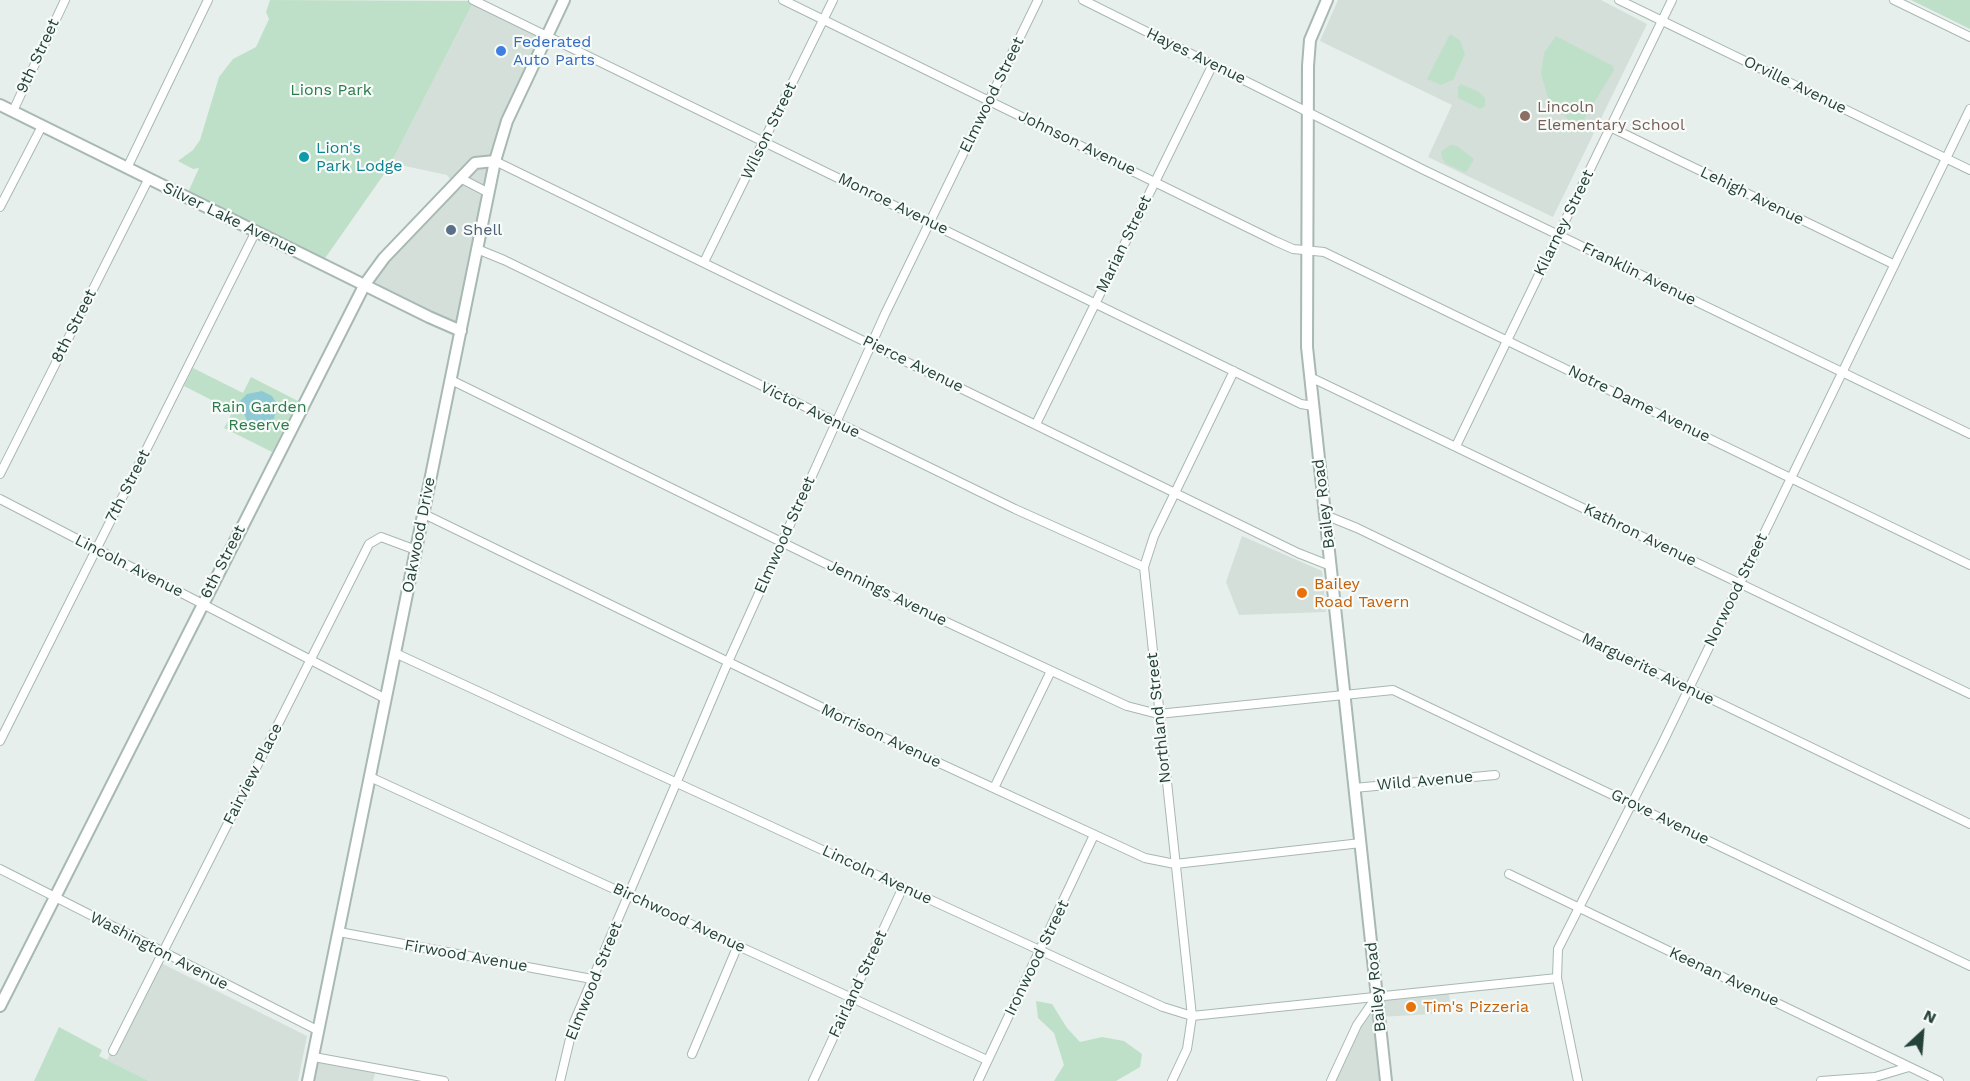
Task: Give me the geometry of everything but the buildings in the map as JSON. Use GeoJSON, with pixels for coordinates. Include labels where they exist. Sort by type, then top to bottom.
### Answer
{"type":"FeatureCollection","features":[{"type":"Feature","properties":{"kind":"street","name":"9th Street"},"geometry":{"type":"LineString","coordinates":[[13,111],[64,0]]}},
{"type":"Feature","properties":{"kind":"street"},"geometry":{"type":"LineString","coordinates":[[127,168],[208,0]]}},
{"type":"Feature","properties":{"kind":"street","name":"Monroe Avenue"},"geometry":{"type":"LineString","coordinates":[[473,0],[1301,404],[1313,406]]}},
{"type":"Feature","properties":{"kind":"street","name":"Oakwood Drive"},"geometry":{"type":"LineString","coordinates":[[308,1081],[495,161],[507,121],[564,0]]}},
{"type":"Feature","properties":{"kind":"street","name":"Johnson Avenue"},"geometry":{"type":"LineString","coordinates":[[783,0],[1293,249],[1307,250]]}},
{"type":"Feature","properties":{"kind":"street","name":"Wilson Street"},"geometry":{"type":"LineString","coordinates":[[704,262],[833,0]]}},
{"type":"Feature","properties":{"kind":"street","name":"Elmwood Street"},"geometry":{"type":"LineString","coordinates":[[560,1081],[570,1035],[592,979],[728,662],[835,422],[929,222],[1038,0]]}},
{"type":"Feature","properties":{"kind":"street","name":"Hayes Avenue"},"geometry":{"type":"LineString","coordinates":[[1083,0],[1309,113]]}},
{"type":"Feature","properties":{"kind":"street","name":"Bailey Road"},"geometry":{"type":"LineString","coordinates":[[1327,0],[1310,40],[1307,347],[1386,1081]]}},
{"type":"Feature","properties":{"kind":"street","name":"Orville Avenue"},"geometry":{"type":"LineString","coordinates":[[1619,0],[1970,170]]}},
{"type":"Feature","properties":{"kind":"street","name":"Kilarney Street"},"geometry":{"type":"LineString","coordinates":[[1456,446],[1672,0]]}},
{"type":"Feature","properties":{"kind":"street"},"geometry":{"type":"LineString","coordinates":[[1894,0],[1970,37]]}},
{"type":"Feature","properties":{"kind":"street","name":"Marian Street"},"geometry":{"type":"LineString","coordinates":[[1035,424],[1213,64]]}},
{"type":"Feature","properties":{"kind":"street","name":"Silver Lake Avenue"},"geometry":{"type":"LineString","coordinates":[[0,105],[461,331]]}},
{"type":"Feature","properties":{"kind":"street","name":"Norwood Street"},"geometry":{"type":"LineString","coordinates":[[1578,1081],[1557,978],[1558,949],[1970,109]]}},
{"type":"Feature","properties":{"kind":"street","name":"Franklin Avenue"},"geometry":{"type":"LineString","coordinates":[[1309,113],[1970,434]]}},
{"type":"Feature","properties":{"kind":"street"},"geometry":{"type":"LineString","coordinates":[[0,207],[42,126]]}},
{"type":"Feature","properties":{"kind":"street","name":"Lehigh Avenue"},"geometry":{"type":"LineString","coordinates":[[1610,127],[1893,264]]}},
{"type":"Feature","properties":{"kind":"street","name":"6th Street"},"geometry":{"type":"LineString","coordinates":[[0,1006],[365,284],[384,258],[459,178],[475,163],[495,161]]}},
{"type":"Feature","properties":{"kind":"street","name":"Pierce Avenue"},"geometry":{"type":"LineString","coordinates":[[495,161],[1298,553],[1331,566]]}},
{"type":"Feature","properties":{"kind":"street","name":"8th Street"},"geometry":{"type":"LineString","coordinates":[[0,474],[149,178]]}},
{"type":"Feature","properties":{"kind":"street"},"geometry":{"type":"LineString","coordinates":[[459,178],[489,193]]}},
{"type":"Feature","properties":{"kind":"street","name":"7th Street"},"geometry":{"type":"LineString","coordinates":[[0,741],[256,231]]}},
{"type":"Feature","properties":{"kind":"street","name":"Victor Avenue"},"geometry":{"type":"LineString","coordinates":[[477,249],[504,260],[1015,509],[1144,567]]}},
{"type":"Feature","properties":{"kind":"street","name":"Notre Dame Avenue"},"geometry":{"type":"LineString","coordinates":[[1307,250],[1324,252],[1970,565]]}},
{"type":"Feature","properties":{"kind":"street","name":"Northland Street"},"geometry":{"type":"LineString","coordinates":[[1172,1081],[1187,1049],[1192,1016],[1144,567],[1154,536],[1174,492],[1234,371]]}},
{"type":"Feature","properties":{"kind":"street","name":"Kathron Avenue"},"geometry":{"type":"LineString","coordinates":[[1310,377],[1970,694]]}},
{"type":"Feature","properties":{"kind":"street","name":"Jennings Avenue"},"geometry":{"type":"LineString","coordinates":[[451,380],[1127,706],[1158,714],[1344,693]]}},
{"type":"Feature","properties":{"kind":"street","name":"Lincoln Avenue"},"geometry":{"type":"LineString","coordinates":[[0,499],[386,699]]}},
{"type":"Feature","properties":{"kind":"street","name":"Morrison Avenue"},"geometry":{"type":"LineString","coordinates":[[424,514],[728,662],[1145,858],[1175,864],[1360,843]]}},
{"type":"Feature","properties":{"kind":"street","name":"Marguerite Avenue"},"geometry":{"type":"LineString","coordinates":[[1325,515],[1357,528],[1970,824]]}},
{"type":"Feature","properties":{"kind":"street","name":"Fairview Place"},"geometry":{"type":"LineString","coordinates":[[113,1051],[369,544],[381,537],[416,550]]}},
{"type":"Feature","properties":{"kind":"street","name":"Lincoln Avenue"},"geometry":{"type":"LineString","coordinates":[[395,653],[1040,951],[1163,1007],[1192,1016],[1557,978]]}},
{"type":"Feature","properties":{"kind":"street"},"geometry":{"type":"LineString","coordinates":[[994,788],[1052,671]]}},
{"type":"Feature","properties":{"kind":"street","name":"Grove Avenue"},"geometry":{"type":"LineString","coordinates":[[1344,693],[1386,689],[1406,695],[1970,966]]}},
{"type":"Feature","properties":{"kind":"street","name":"Wild Avenue"},"geometry":{"type":"LineString","coordinates":[[1354,788],[1495,775]]}},
{"type":"Feature","properties":{"kind":"street","name":"Birchwood Avenue"},"geometry":{"type":"LineString","coordinates":[[370,777],[987,1060]]}},
{"type":"Feature","properties":{"kind":"street","name":"Ironwood Street"},"geometry":{"type":"LineString","coordinates":[[978,1081],[1094,835]]}},
{"type":"Feature","properties":{"kind":"street","name":"Washington Avenue"},"geometry":{"type":"LineString","coordinates":[[0,869],[319,1031]]}},
{"type":"Feature","properties":{"kind":"street","name":"Keenan Avenue"},"geometry":{"type":"LineString","coordinates":[[1509,874],[1939,1081]]}},
{"type":"Feature","properties":{"kind":"street","name":"Fairland Street"},"geometry":{"type":"LineString","coordinates":[[813,1081],[903,887]]}},
{"type":"Feature","properties":{"kind":"street","name":"Firwood Avenue"},"geometry":{"type":"LineString","coordinates":[[339,933],[592,979]]}},
{"type":"Feature","properties":{"kind":"street"},"geometry":{"type":"LineString","coordinates":[[692,1054],[738,945]]}},
{"type":"Feature","properties":{"kind":"street"},"geometry":{"type":"LineString","coordinates":[[1331,1081],[1357,1025],[1377,996]]}},
{"type":"Feature","properties":{"kind":"street"},"geometry":{"type":"LineString","coordinates":[[314,1057],[444,1081]]}},
{"type":"Feature","properties":{"kind":"street"},"geometry":{"type":"LineString","coordinates":[[1821,1081],[1875,1077],[1910,1067]]}},
{"type":"Feature","properties":{"kind":"shaded area","name":"Lincoln Elementary School"},"geometry":{"type":"Polygon","coordinates":[[[1338,0],[1601,0],[1647,24],[1553,217],[1428,157],[1452,105],[1320,41],[1338,0]]]}},
{"type":"Feature","properties":{"kind":"shaded area"},"geometry":{"type":"Polygon","coordinates":[[[474,1],[547,36],[507,121],[461,331],[365,284],[454,184],[447,175],[391,163],[474,1]]]}},
{"type":"Feature","properties":{"kind":"shaded area"},"geometry":{"type":"Polygon","coordinates":[[[1242,536],[1322,571],[1326,612],[1239,615],[1226,582],[1242,536]]]}},
{"type":"Feature","properties":{"kind":"shaded area"},"geometry":{"type":"Polygon","coordinates":[[[159,962],[307,1036],[298,1081],[149,1081],[107,1060],[159,962]]]}},
{"type":"Feature","properties":{"kind":"shaded area"},"geometry":{"type":"Polygon","coordinates":[[[1448,989],[1452,1013],[1379,1017],[1386,1081],[1331,1081],[1377,996],[1448,989]]]}},
{"type":"Feature","properties":{"kind":"shaded area"},"geometry":{"type":"Polygon","coordinates":[[[314,1057],[376,1070],[373,1081],[308,1081],[314,1057]]]}},
{"type":"Feature","properties":{"kind":"green space","name":"Lions Park"},"geometry":{"type":"Polygon","coordinates":[[[270,0],[474,1],[389,167],[321,264],[186,197],[199,168],[193,169],[178,161],[193,150],[200,140],[219,77],[233,59],[256,47],[269,19],[266,12],[270,0]]]}},
{"type":"Feature","properties":{"kind":"green space"},"geometry":{"type":"Polygon","coordinates":[[[1911,0],[1970,0],[1970,29],[1911,0]]]}},
{"type":"Feature","properties":{"kind":"green space"},"geometry":{"type":"Polygon","coordinates":[[[1450,34],[1460,40],[1465,54],[1453,80],[1441,85],[1427,79],[1450,34]]]}},
{"type":"Feature","properties":{"kind":"green space"},"geometry":{"type":"Polygon","coordinates":[[[1556,36],[1613,66],[1614,70],[1578,129],[1549,101],[1541,74],[1544,53],[1556,36]]]}},
{"type":"Feature","properties":{"kind":"green space"},"geometry":{"type":"Polygon","coordinates":[[[1461,84],[1479,92],[1485,98],[1485,106],[1480,109],[1458,98],[1458,87],[1461,84]]]}},
{"type":"Feature","properties":{"kind":"green space"},"geometry":{"type":"Polygon","coordinates":[[[1450,145],[1457,146],[1474,159],[1467,171],[1464,172],[1445,163],[1441,152],[1450,145]]]}},
{"type":"Feature","properties":{"kind":"green space","name":"Rain Garden Reserve"},"geometry":{"type":"Polygon","coordinates":[[[193,368],[243,393],[251,377],[298,401],[272,452],[224,428],[233,411],[184,386],[193,368]]]}},
{"type":"Feature","properties":{"kind":"green space"},"geometry":{"type":"Polygon","coordinates":[[[1036,1001],[1052,1004],[1067,1028],[1080,1042],[1102,1037],[1124,1041],[1142,1054],[1140,1067],[1116,1081],[1054,1081],[1064,1065],[1054,1033],[1038,1018],[1036,1001]]]}},
{"type":"Feature","properties":{"kind":"green space"},"geometry":{"type":"Polygon","coordinates":[[[59,1027],[102,1050],[99,1056],[149,1081],[34,1081],[59,1027]]]}},
{"type":"Feature","properties":{"kind":"water"},"geometry":{"type":"Polygon","coordinates":[[[262,391],[272,396],[278,406],[272,424],[263,430],[249,425],[239,402],[247,394],[262,391]]]}},
{"type":"Feature","properties":{"kind":"place","name":"Federated Auto Parts"},"geometry":{"type":"Point","coordinates":[501,51]}},
{"type":"Feature","properties":{"kind":"place","name":"Lincoln Elementary School"},"geometry":{"type":"Point","coordinates":[1525,116]}},
{"type":"Feature","properties":{"kind":"place","name":"Lion's Park Lodge"},"geometry":{"type":"Point","coordinates":[304,157]}},
{"type":"Feature","properties":{"kind":"place","name":"Shell"},"geometry":{"type":"Point","coordinates":[451,230]}},
{"type":"Feature","properties":{"kind":"place","name":"Bailey Road Tavern"},"geometry":{"type":"Point","coordinates":[1302,593]}},
{"type":"Feature","properties":{"kind":"place","name":"Tim's Pizzeria"},"geometry":{"type":"Point","coordinates":[1411,1007]}}]}
